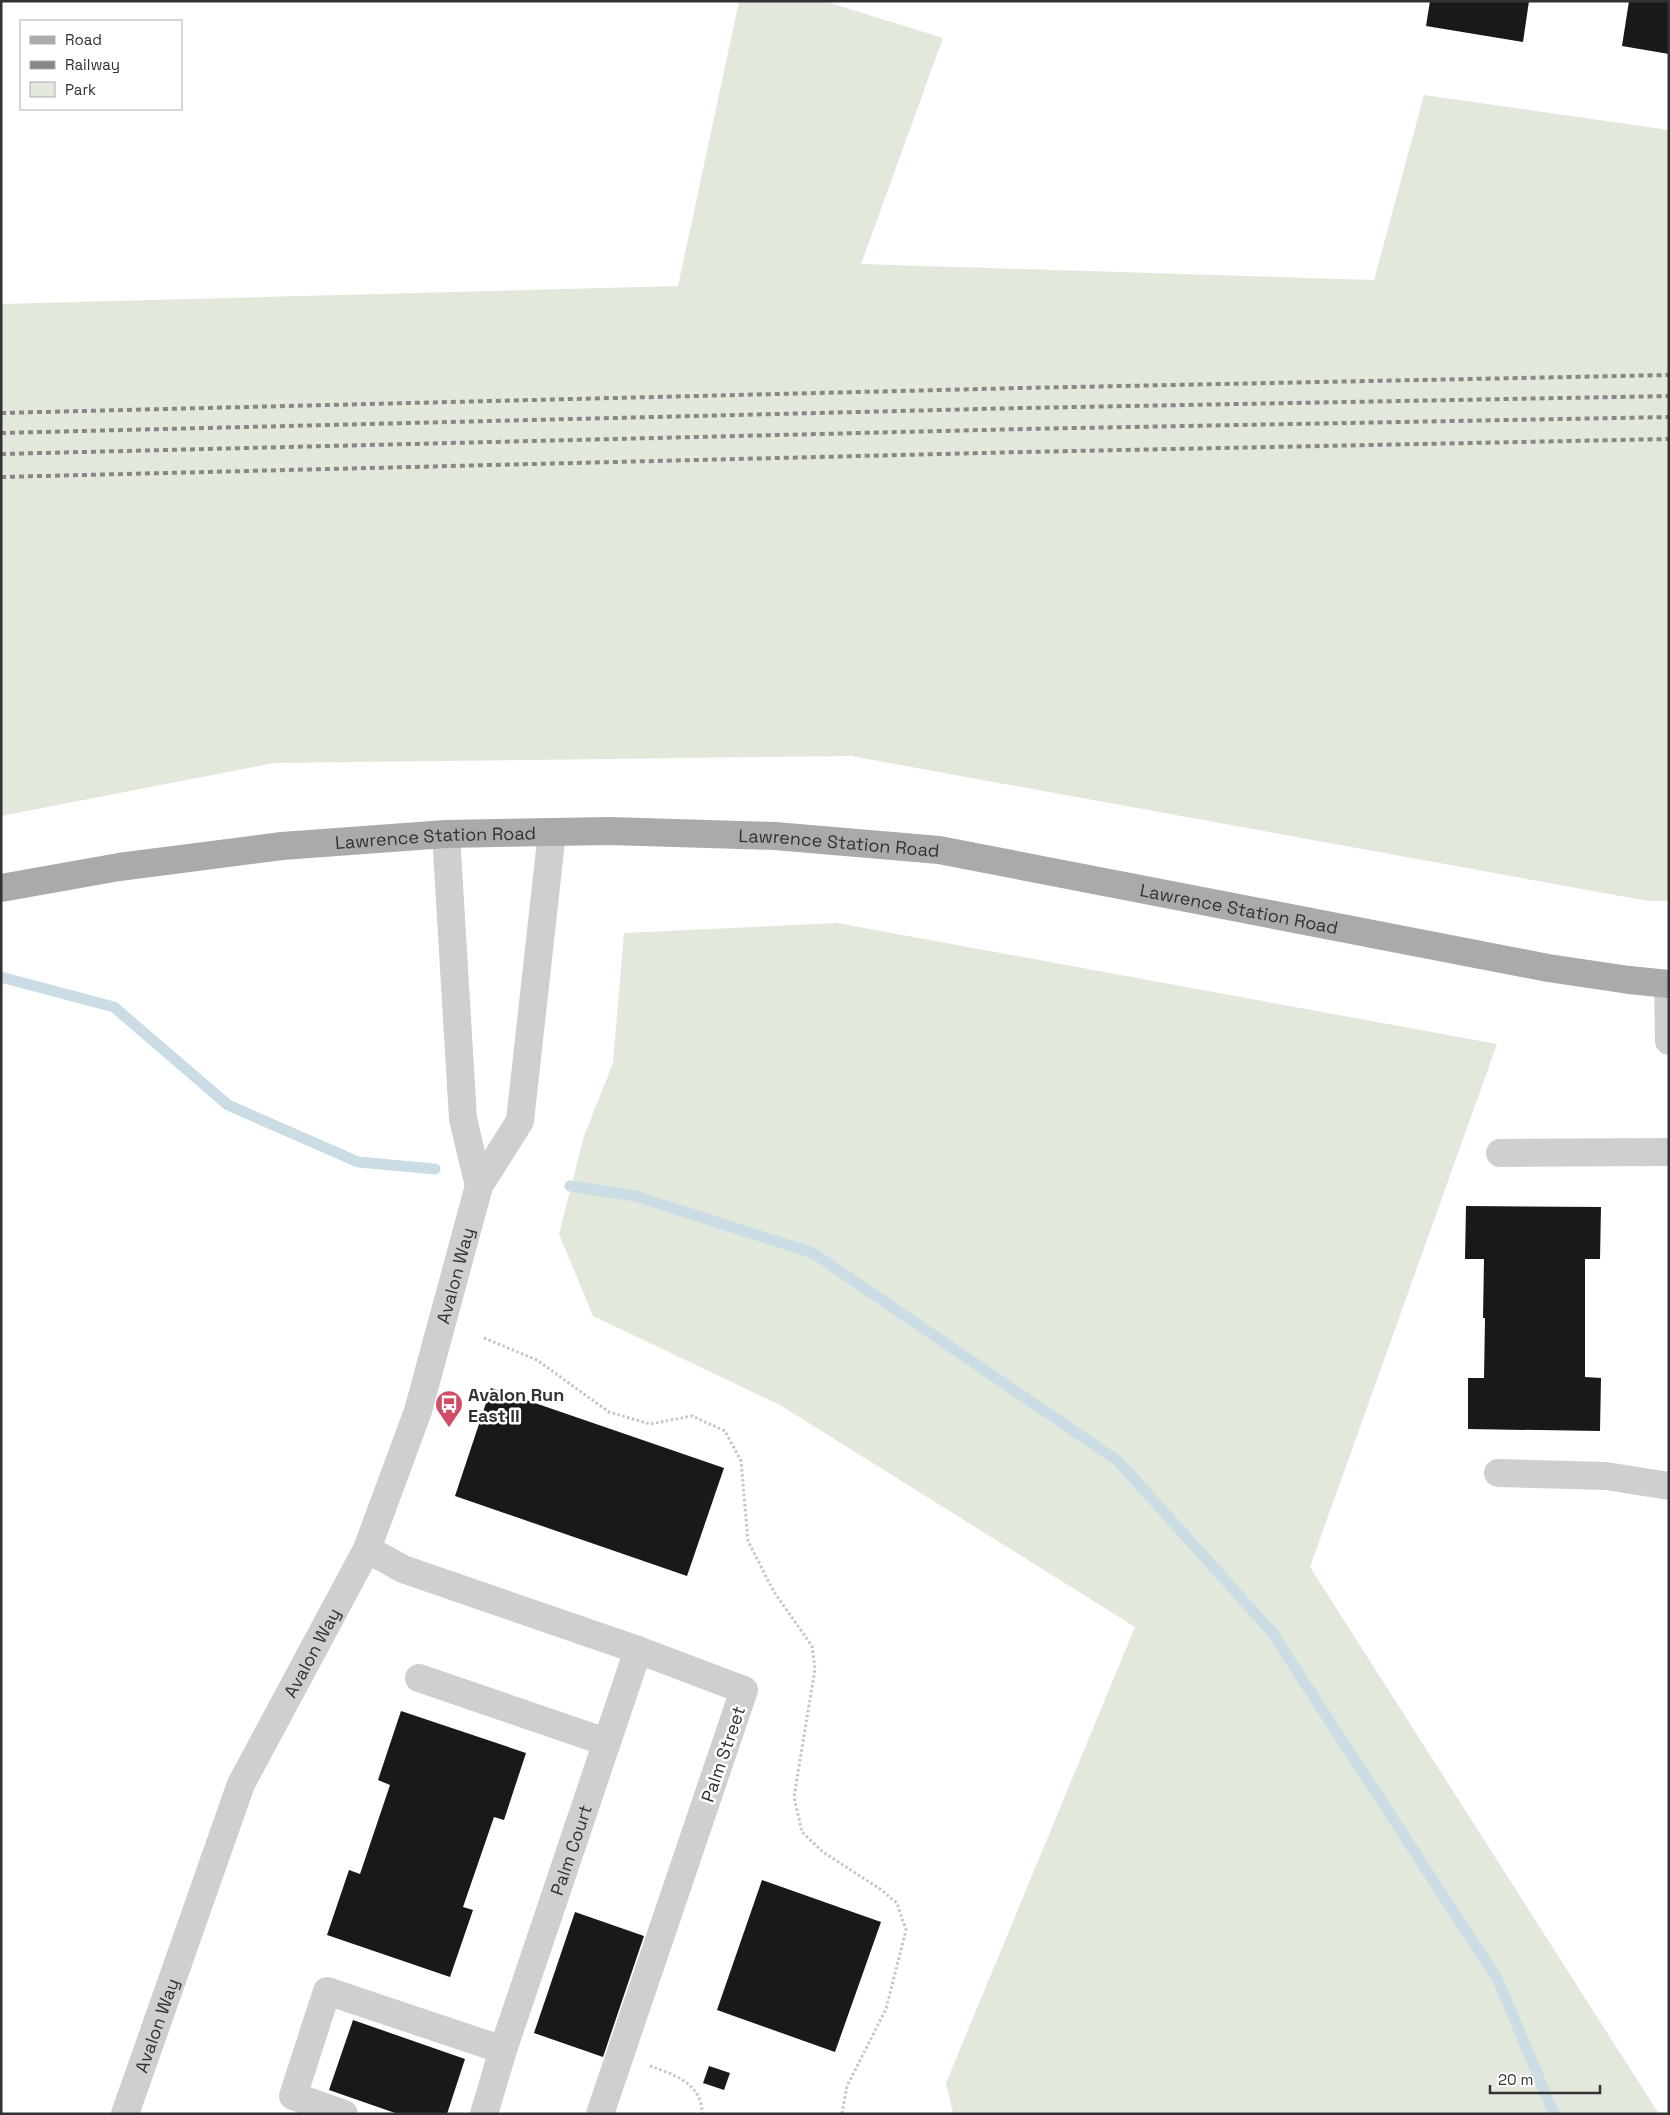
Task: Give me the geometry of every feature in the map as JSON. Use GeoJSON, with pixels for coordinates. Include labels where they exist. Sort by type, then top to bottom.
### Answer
{"type":"FeatureCollection","features":[{"type":"Feature","properties":{"kind":"main road","name":"Lawrence Station Road"},"geometry":{"type":"LineString","coordinates":[[1,888],[119,867],[282,846],[446,834],[610,831],[775,836],[939,850],[1548,968],[1669,984]]}},
{"type":"Feature","properties":{"kind":"street","name":"Avalon Way"},"geometry":{"type":"LineString","coordinates":[[125,2114],[241,1784],[367,1549],[418,1411],[479,1186],[520,1121],[552,832]]}},
{"type":"Feature","properties":{"kind":"street","name":"Avalon Way"},"geometry":{"type":"LineString","coordinates":[[446,834],[463,1119],[479,1186]]}},
{"type":"Feature","properties":{"kind":"street"},"geometry":{"type":"LineString","coordinates":[[1669,984],[1669,1041]]}},
{"type":"Feature","properties":{"kind":"street"},"geometry":{"type":"LineString","coordinates":[[1500,1153],[1669,1152]]}},
{"type":"Feature","properties":{"kind":"street"},"geometry":{"type":"LineString","coordinates":[[1498,1473],[1606,1476],[1669,1486]]}},
{"type":"Feature","properties":{"kind":"street","name":"Palm Street"},"geometry":{"type":"LineString","coordinates":[[367,1549],[404,1568],[638,1650],[744,1690],[600,2114]]}},
{"type":"Feature","properties":{"kind":"street","name":"Palm Court"},"geometry":{"type":"LineString","coordinates":[[484,2114],[503,2050],[638,1650]]}},
{"type":"Feature","properties":{"kind":"street"},"geometry":{"type":"LineString","coordinates":[[419,1678],[606,1742]]}},
{"type":"Feature","properties":{"kind":"street"},"geometry":{"type":"LineString","coordinates":[[344,2114],[292,2096],[327,1991],[503,2050]]}},
{"type":"Feature","properties":{"kind":"path"},"geometry":{"type":"LineString","coordinates":[[620,2056],[670,2073],[686,2081],[698,2095],[702,2114]]}},
{"type":"Feature","properties":{"kind":"green space"},"geometry":{"type":"Polygon","coordinates":[[[739,1],[824,1],[943,38],[861,264],[1374,280],[1424,95],[1669,130],[1669,901],[1648,901],[851,756],[274,763],[1,816],[1,304],[678,286],[739,1]]]}},
{"type":"Feature","properties":{"kind":"green space"},"geometry":{"type":"Polygon","coordinates":[[[837,923],[1497,1044],[1310,1567],[1659,2114],[953,2114],[946,2083],[1135,1627],[780,1405],[593,1316],[559,1234],[584,1136],[613,1063],[624,933],[837,923]]]}},
{"type":"Feature","properties":{"kind":"building"},"geometry":{"type":"Polygon","coordinates":[[[1430,1],[1529,1],[1523,42],[1426,26],[1430,1]]]}},
{"type":"Feature","properties":{"kind":"building"},"geometry":{"type":"Polygon","coordinates":[[[1629,1],[1669,1],[1669,54],[1622,46],[1629,1]]]}},
{"type":"Feature","properties":{"kind":"building"},"geometry":{"type":"Polygon","coordinates":[[[1466,1206],[1601,1207],[1600,1259],[1585,1259],[1585,1377],[1601,1378],[1600,1431],[1468,1429],[1468,1378],[1484,1378],[1485,1318],[1483,1318],[1484,1259],[1465,1259],[1466,1206]]]}},
{"type":"Feature","properties":{"kind":"building"},"geometry":{"type":"Polygon","coordinates":[[[491,1388],[724,1468],[687,1576],[455,1496],[491,1388]]]}},
{"type":"Feature","properties":{"kind":"building"},"geometry":{"type":"Polygon","coordinates":[[[401,1711],[526,1753],[504,1820],[494,1817],[463,1907],[473,1910],[450,1977],[327,1935],[349,1870],[360,1874],[390,1785],[378,1780],[401,1711]]]}},
{"type":"Feature","properties":{"kind":"building"},"geometry":{"type":"Polygon","coordinates":[[[762,1880],[881,1922],[835,2052],[717,2010],[762,1880]]]}},
{"type":"Feature","properties":{"kind":"building"},"geometry":{"type":"Polygon","coordinates":[[[575,1912],[644,1936],[603,2057],[534,2033],[575,1912]]]}},
{"type":"Feature","properties":{"kind":"building"},"geometry":{"type":"Polygon","coordinates":[[[353,2020],[465,2059],[447,2114],[398,2114],[329,2090],[353,2020]]]}},
{"type":"Feature","properties":{"kind":"building"},"geometry":{"type":"Polygon","coordinates":[[[709,2066],[730,2073],[724,2090],[703,2083],[709,2066]]]}},
{"type":"Feature","properties":{"kind":"waterway"},"geometry":{"type":"LineString","coordinates":[[1,977],[114,1007],[228,1105],[358,1162],[435,1169]]}},
{"type":"Feature","properties":{"kind":"waterway"},"geometry":{"type":"LineString","coordinates":[[570,1186],[635,1196],[813,1253],[1118,1461],[1271,1631],[1498,1980],[1554,2114]]}},
{"type":"Feature","properties":{"kind":"railway"},"geometry":{"type":"LineString","coordinates":[[1,413],[1022,388],[1669,375]]}},
{"type":"Feature","properties":{"kind":"railway"},"geometry":{"type":"LineString","coordinates":[[1,433],[1021,408],[1669,396]]}},
{"type":"Feature","properties":{"kind":"railway"},"geometry":{"type":"LineString","coordinates":[[1,454],[1023,429],[1669,417]]}},
{"type":"Feature","properties":{"kind":"railway"},"geometry":{"type":"LineString","coordinates":[[1,477],[1023,452],[1669,439]]}},
{"type":"Feature","properties":{"kind":"place","name":"Avalon Run East II"},"geometry":{"type":"Point","coordinates":[449,1428]}}]}
